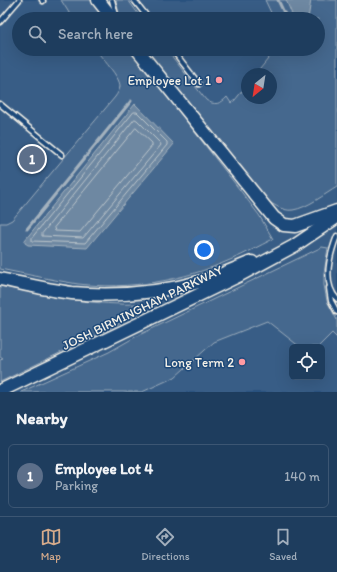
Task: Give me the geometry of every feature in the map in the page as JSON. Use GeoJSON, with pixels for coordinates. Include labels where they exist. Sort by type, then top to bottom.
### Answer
{"type":"FeatureCollection","features":[{"type":"Feature","properties":{"kind":"main road"},"geometry":{"type":"LineString","coordinates":[[98,0],[107,12]]}},
{"type":"Feature","properties":{"kind":"main road"},"geometry":{"type":"LineString","coordinates":[[143,56],[274,218],[284,225],[295,226],[337,211]]}},
{"type":"Feature","properties":{"kind":"main road","name":"JOSH BIRMINGHAM PARKWAY"},"geometry":{"type":"LineString","coordinates":[[0,391],[240,276],[294,246],[337,218]]}},
{"type":"Feature","properties":{"kind":"main road","name":"JOSH BIRMINGHAM PARKWAY"},"geometry":{"type":"LineString","coordinates":[[0,279],[71,293],[105,295],[139,294],[172,289],[204,280],[294,246]]}},
{"type":"Feature","properties":{"kind":"lane"},"geometry":{"type":"LineString","coordinates":[[0,22],[19,0]]}},
{"type":"Feature","properties":{"kind":"lane"},"geometry":{"type":"LineString","coordinates":[[112,0],[115,12]]}},
{"type":"Feature","properties":{"kind":"lane"},"geometry":{"type":"LineString","coordinates":[[134,0],[143,12]]}},
{"type":"Feature","properties":{"kind":"lane"},"geometry":{"type":"LineString","coordinates":[[177,56],[199,84]]}},
{"type":"Feature","properties":{"kind":"lane"},"geometry":{"type":"LineString","coordinates":[[0,104],[62,155]]}},
{"type":"Feature","properties":{"kind":"lane"},"geometry":{"type":"LineString","coordinates":[[337,236],[332,254],[329,284],[329,295],[337,312]]}},
{"type":"Feature","properties":{"kind":"lane"},"geometry":{"type":"LineString","coordinates":[[329,284],[330,290],[337,299]]}},
{"type":"Feature","properties":{"kind":"shaded area"},"geometry":{"type":"Polygon","coordinates":[[[0,0],[337,0],[337,392],[0,392],[0,0]]]}},
{"type":"Feature","properties":{"kind":"shaded area"},"geometry":{"type":"Polygon","coordinates":[[[61,0],[92,0],[101,12],[69,12],[61,0]]]}},
{"type":"Feature","properties":{"kind":"shaded area"},"geometry":{"type":"Polygon","coordinates":[[[116,0],[128,0],[137,12],[119,12],[116,0]]]}},
{"type":"Feature","properties":{"kind":"shaded area"},"geometry":{"type":"Polygon","coordinates":[[[265,0],[337,0],[337,187],[310,204],[298,209],[285,210],[262,197],[150,56],[171,56],[206,100],[212,103],[220,103],[227,97],[231,103],[241,92],[241,104],[277,104],[277,68],[261,68],[270,56],[325,56],[325,12],[271,12],[265,0]]]}},
{"type":"Feature","properties":{"kind":"shaded area"},"geometry":{"type":"Polygon","coordinates":[[[101,56],[135,56],[259,215],[273,239],[212,267],[175,278],[136,285],[97,286],[78,284],[0,269],[0,223],[6,223],[12,220],[115,97],[120,86],[110,67],[101,56]]]}},
{"type":"Feature","properties":{"kind":"shaded area"},"geometry":{"type":"Polygon","coordinates":[[[322,247],[328,248],[324,273],[324,285],[327,301],[337,320],[337,338],[332,333],[321,344],[296,344],[267,321],[214,342],[175,377],[142,392],[21,392],[109,352],[137,336],[322,247]]]}},
{"type":"Feature","properties":{"kind":"shaded area"},"geometry":{"type":"Polygon","coordinates":[[[0,286],[71,300],[144,304],[145,306],[139,313],[107,330],[0,382],[0,360],[3,359],[0,357],[0,286]]]}},
{"type":"Feature","properties":{"kind":"water"},"geometry":{"type":"Polygon","coordinates":[[[286,0],[311,0],[309,12],[291,12],[286,0]]]}},
{"type":"Feature","properties":{"kind":"water"},"geometry":{"type":"Polygon","coordinates":[[[135,104],[174,144],[87,248],[28,245],[25,243],[25,240],[135,104]]]}},
{"type":"Feature","properties":{"kind":"waterway"},"geometry":{"type":"LineString","coordinates":[[278,0],[284,12]]}},
{"type":"Feature","properties":{"kind":"waterway"},"geometry":{"type":"LineString","coordinates":[[27,229],[131,101]]}},
{"type":"Feature","properties":{"kind":"place","name":"Employee Lot 1"},"geometry":{"type":"Point","coordinates":[219,80]}},
{"type":"Feature","properties":{"kind":"place","name":"Employee Lot 4"},"geometry":{"type":"Point","coordinates":[32,159]}},
{"type":"Feature","properties":{"kind":"place","name":"Long Term 2"},"geometry":{"type":"Point","coordinates":[242,362]}}]}
